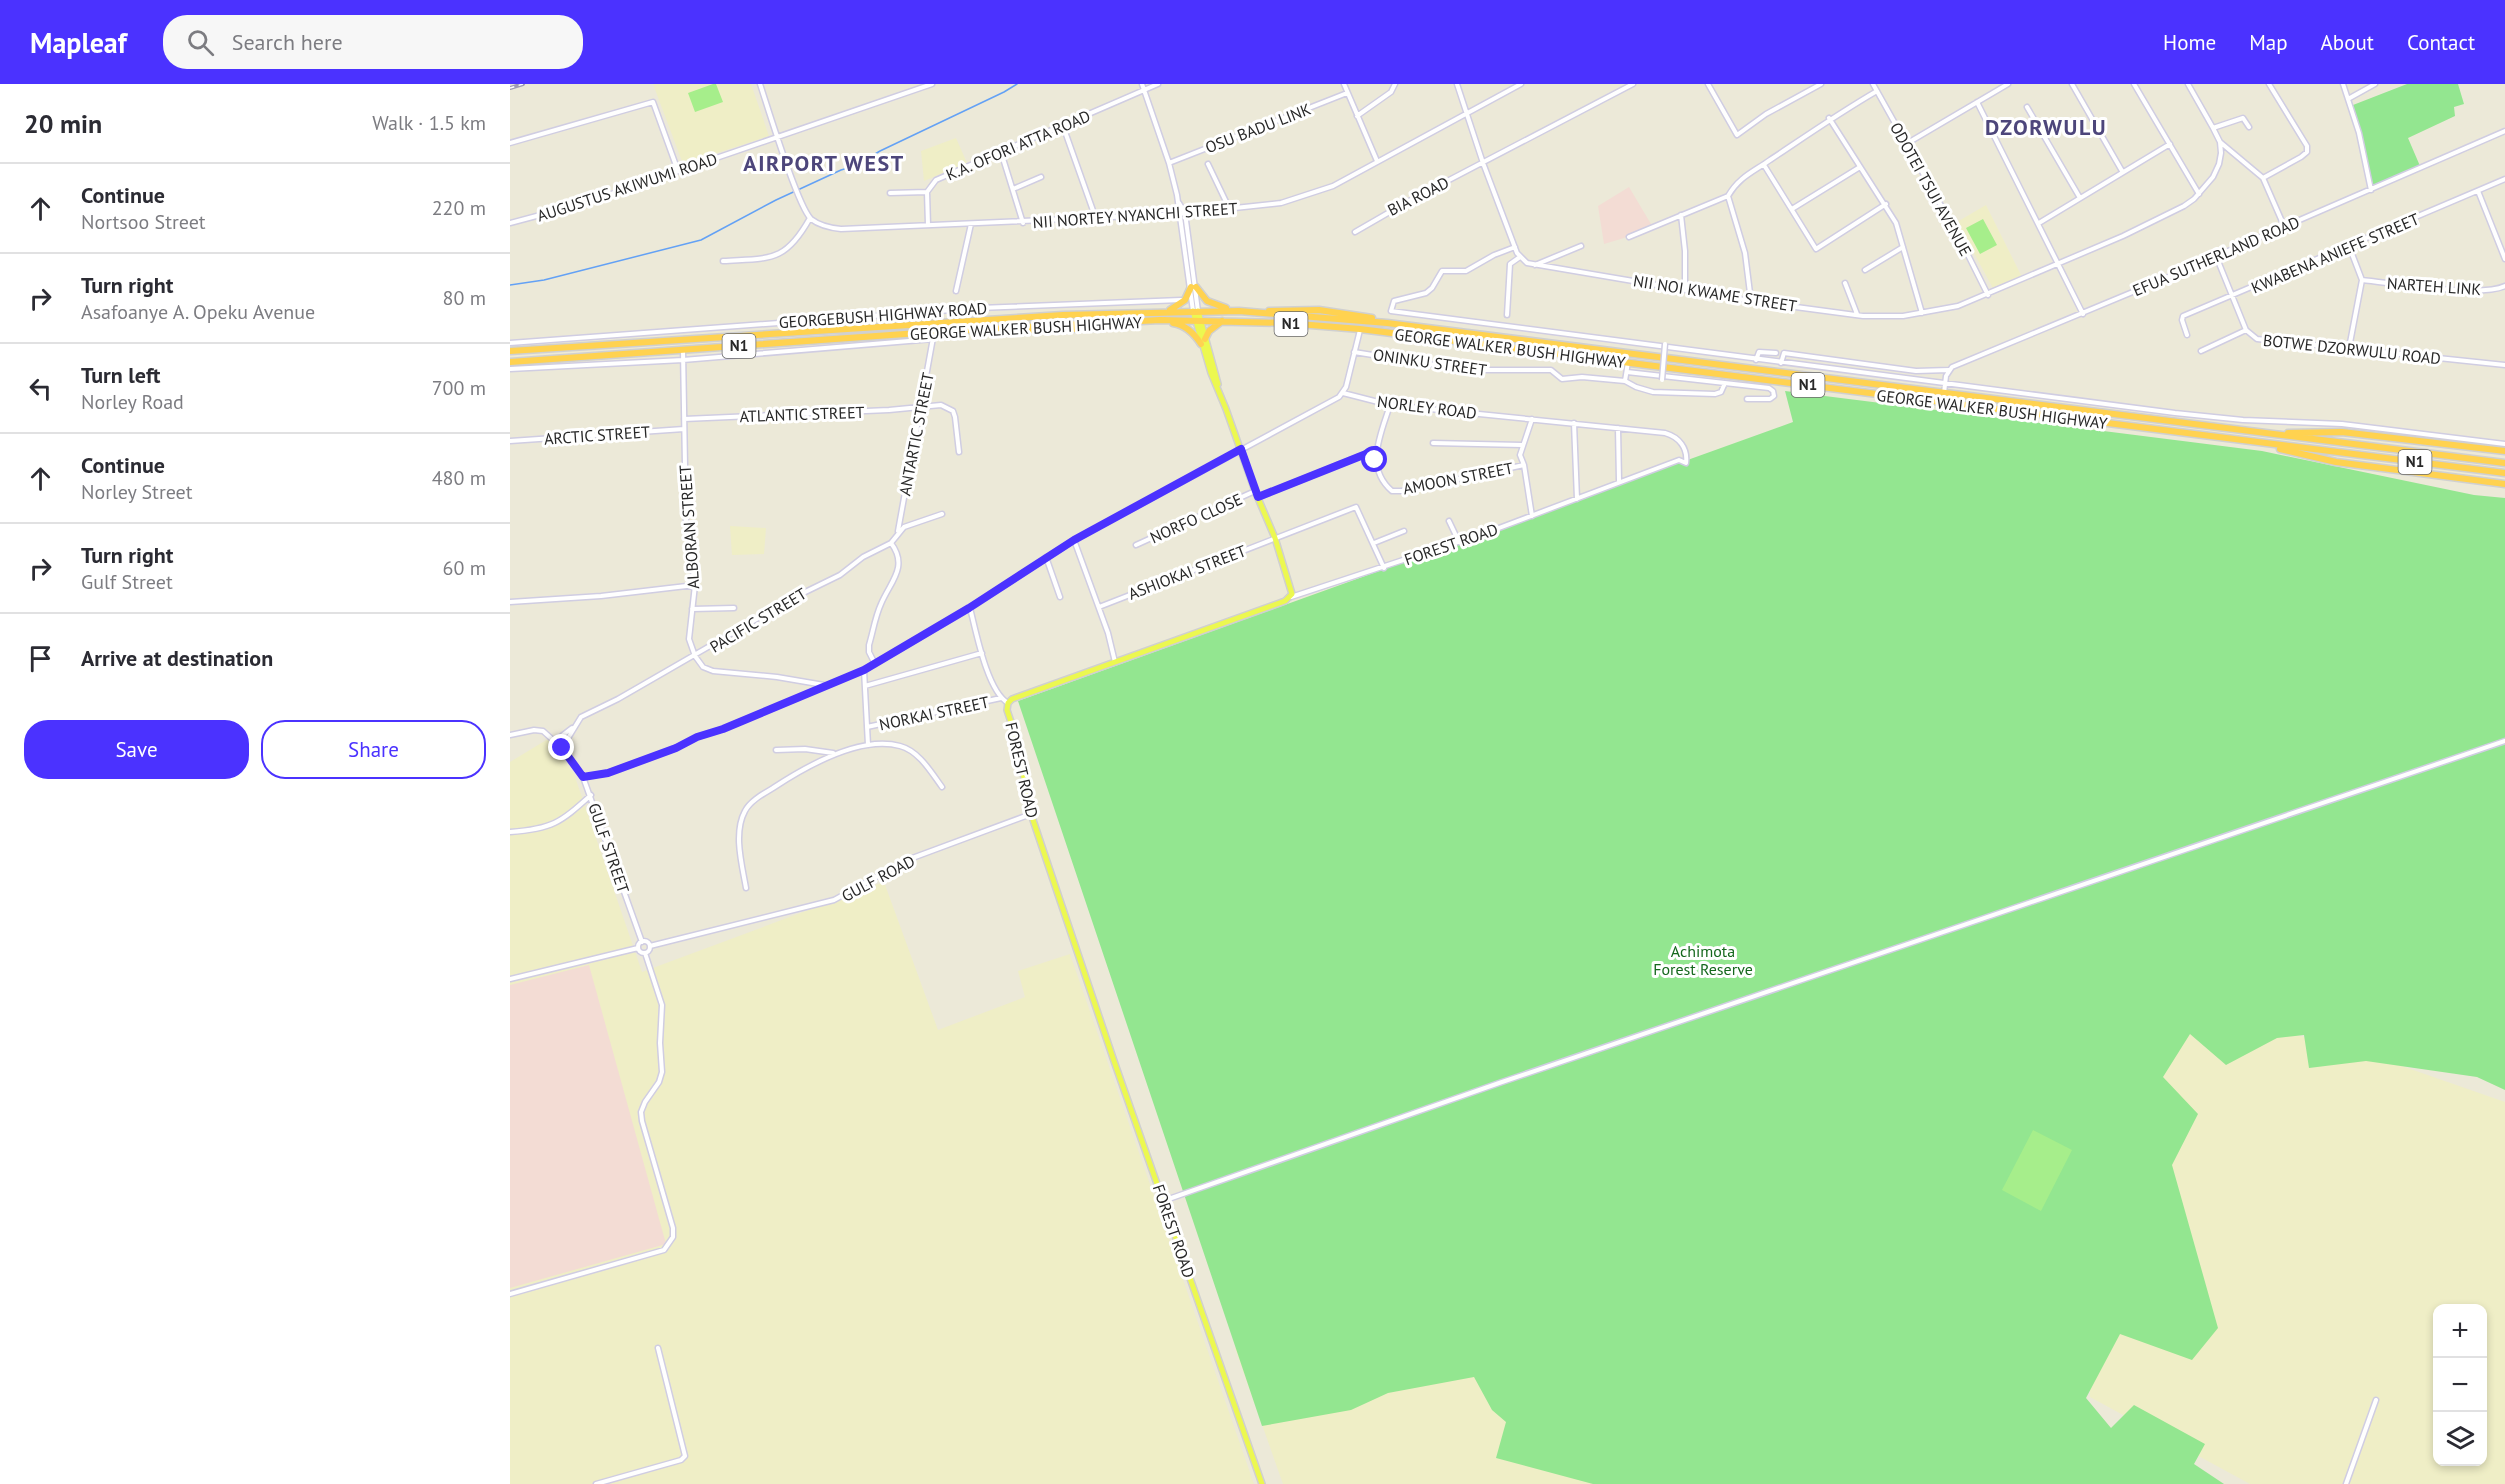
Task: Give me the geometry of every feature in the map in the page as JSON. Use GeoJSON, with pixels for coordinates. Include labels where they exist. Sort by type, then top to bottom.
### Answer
{"type":"FeatureCollection","features":[{"type":"Feature","properties":{"kind":"highway"},"geometry":{"type":"LineString","coordinates":[[1167,311],[1185,300],[1193,287],[1207,301],[1239,311]]}},
{"type":"Feature","properties":{"kind":"highway","name":"GEORGE WALKER BUSH HIGHWAY"},"geometry":{"type":"LineString","coordinates":[[510,351],[992,318],[1167,311],[1258,313],[1286,309],[1318,310],[1360,314],[1387,322],[2505,463]]}},
{"type":"Feature","properties":{"kind":"highway","name":"GEORGE WALKER BUSH HIGHWAY"},"geometry":{"type":"LineString","coordinates":[[510,362],[577,361],[683,351],[933,336],[1013,328],[1040,330],[1101,328],[1136,321],[1196,319],[1360,329],[2505,473]]}},
{"type":"Feature","properties":{"kind":"highway"},"geometry":{"type":"LineString","coordinates":[[1160,320],[1186,327],[1203,342],[1209,331],[1222,321]]}},
{"type":"Feature","properties":{"kind":"highway"},"geometry":{"type":"LineString","coordinates":[[2272,433],[2342,432],[2505,452]]}},
{"type":"Feature","properties":{"kind":"highway"},"geometry":{"type":"LineString","coordinates":[[2256,442],[2336,462],[2505,484]]}},
{"type":"Feature","properties":{"kind":"main road"},"geometry":{"type":"LineString","coordinates":[[1195,311],[1213,381],[1218,388],[1275,538],[1291,585],[1291,597]]}},
{"type":"Feature","properties":{"kind":"main road","name":"FOREST ROAD"},"geometry":{"type":"LineString","coordinates":[[1262,1484],[1031,814],[1017,736],[1007,710],[1008,703],[1291,597]]}},
{"type":"Feature","properties":{"kind":"street"},"geometry":{"type":"LineString","coordinates":[[723,261],[768,258],[779,254],[798,239],[810,218],[795,186],[760,84]]}},
{"type":"Feature","properties":{"kind":"street","name":"AUGUSTUS AKIWUMI ROAD"},"geometry":{"type":"LineString","coordinates":[[510,223],[585,203],[932,84]]}},
{"type":"Feature","properties":{"kind":"street"},"geometry":{"type":"LineString","coordinates":[[1142,84],[1169,163],[1179,203],[1179,214],[1193,287]]}},
{"type":"Feature","properties":{"kind":"street","name":"K.A. OFORI ATTA ROAD"},"geometry":{"type":"LineString","coordinates":[[928,226],[927,192],[936,180],[1158,84]]}},
{"type":"Feature","properties":{"kind":"street"},"geometry":{"type":"LineString","coordinates":[[1344,84],[1377,161]]}},
{"type":"Feature","properties":{"kind":"street"},"geometry":{"type":"LineString","coordinates":[[1357,116],[1391,92],[1395,84]]}},
{"type":"Feature","properties":{"kind":"street","name":"NII NOI KWAME STREET"},"geometry":{"type":"LineString","coordinates":[[1457,84],[1483,163],[1515,247],[1527,263],[1751,301],[1857,314],[1903,316],[1958,306],[2059,265],[2184,206],[2199,194]]}},
{"type":"Feature","properties":{"kind":"street","name":"NII NORTEY NYANCHI STREET"},"geometry":{"type":"LineString","coordinates":[[810,218],[825,226],[841,229],[1023,223],[1230,210],[1295,200],[1333,186],[1521,84]]}},
{"type":"Feature","properties":{"kind":"street","name":"BIA ROAD"},"geometry":{"type":"LineString","coordinates":[[1355,232],[1392,210],[1633,84]]}},
{"type":"Feature","properties":{"kind":"street"},"geometry":{"type":"LineString","coordinates":[[1708,84],[1737,135],[1766,114],[1821,84]]}},
{"type":"Feature","properties":{"kind":"street","name":"ODOTEI TSUI AVENUE"},"geometry":{"type":"LineString","coordinates":[[1873,84],[1962,243],[1988,295]]}},
{"type":"Feature","properties":{"kind":"street"},"geometry":{"type":"LineString","coordinates":[[1906,144],[2008,84]]}},
{"type":"Feature","properties":{"kind":"street"},"geometry":{"type":"LineString","coordinates":[[2072,84],[2122,171]]}},
{"type":"Feature","properties":{"kind":"street"},"geometry":{"type":"LineString","coordinates":[[2134,84],[2199,194],[2213,177],[2219,164],[2220,142],[2188,84]]}},
{"type":"Feature","properties":{"kind":"street"},"geometry":{"type":"LineString","coordinates":[[2263,178],[2307,152],[2307,146],[2269,84]]}},
{"type":"Feature","properties":{"kind":"street"},"geometry":{"type":"LineString","coordinates":[[2343,84],[2360,133],[2371,190]]}},
{"type":"Feature","properties":{"kind":"street"},"geometry":{"type":"LineString","coordinates":[[2348,99],[2375,84]]}},
{"type":"Feature","properties":{"kind":"street"},"geometry":{"type":"LineString","coordinates":[[1629,237],[1728,196],[1736,182],[1764,165],[1829,118],[1877,92]]}},
{"type":"Feature","properties":{"kind":"street","name":"OSU BADU LINK"},"geometry":{"type":"LineString","coordinates":[[1169,163],[1347,93]]}},
{"type":"Feature","properties":{"kind":"street"},"geometry":{"type":"LineString","coordinates":[[510,143],[653,102],[678,171]]}},
{"type":"Feature","properties":{"kind":"street"},"geometry":{"type":"LineString","coordinates":[[1977,102],[2083,314]]}},
{"type":"Feature","properties":{"kind":"street"},"geometry":{"type":"LineString","coordinates":[[2027,107],[2080,198]]}},
{"type":"Feature","properties":{"kind":"street"},"geometry":{"type":"LineString","coordinates":[[1829,118],[1896,223],[1922,313]]}},
{"type":"Feature","properties":{"kind":"street"},"geometry":{"type":"LineString","coordinates":[[2214,128],[2243,118],[2249,127]]}},
{"type":"Feature","properties":{"kind":"street"},"geometry":{"type":"LineString","coordinates":[[1063,126],[1096,219]]}},
{"type":"Feature","properties":{"kind":"street","name":"EFUA SUTHERLAND ROAD"},"geometry":{"type":"LineString","coordinates":[[1949,370],[2505,131]]}},
{"type":"Feature","properties":{"kind":"street"},"geometry":{"type":"LineString","coordinates":[[2220,142],[2263,178],[2284,226]]}},
{"type":"Feature","properties":{"kind":"street"},"geometry":{"type":"LineString","coordinates":[[2039,223],[2170,144]]}},
{"type":"Feature","properties":{"kind":"street"},"geometry":{"type":"LineString","coordinates":[[1001,152],[1023,223]]}},
{"type":"Feature","properties":{"kind":"street"},"geometry":{"type":"LineString","coordinates":[[1208,164],[1230,210]]}},
{"type":"Feature","properties":{"kind":"street"},"geometry":{"type":"LineString","coordinates":[[1764,165],[1816,249],[1886,204]]}},
{"type":"Feature","properties":{"kind":"street"},"geometry":{"type":"LineString","coordinates":[[1792,209],[1860,167]]}},
{"type":"Feature","properties":{"kind":"street"},"geometry":{"type":"LineString","coordinates":[[1013,189],[1041,177]]}},
{"type":"Feature","properties":{"kind":"street","name":"KWABENA ANIEFE STREET"},"geometry":{"type":"LineString","coordinates":[[2187,335],[2182,316],[2233,297],[2505,179]]}},
{"type":"Feature","properties":{"kind":"street"},"geometry":{"type":"LineString","coordinates":[[2478,191],[2505,259]]}},
{"type":"Feature","properties":{"kind":"street"},"geometry":{"type":"LineString","coordinates":[[890,193],[927,192]]}},
{"type":"Feature","properties":{"kind":"street"},"geometry":{"type":"LineString","coordinates":[[1728,196],[1745,253],[1751,301]]}},
{"type":"Feature","properties":{"kind":"street"},"geometry":{"type":"LineString","coordinates":[[1179,203],[1185,213],[1195,311]]}},
{"type":"Feature","properties":{"kind":"street"},"geometry":{"type":"LineString","coordinates":[[1681,215],[1685,251],[1685,290]]}},
{"type":"Feature","properties":{"kind":"street"},"geometry":{"type":"LineString","coordinates":[[956,291],[971,224]]}},
{"type":"Feature","properties":{"kind":"street"},"geometry":{"type":"LineString","coordinates":[[1534,265],[1581,246]]}},
{"type":"Feature","properties":{"kind":"street"},"geometry":{"type":"LineString","coordinates":[[2349,246],[2362,280],[2349,348]]}},
{"type":"Feature","properties":{"kind":"street"},"geometry":{"type":"LineString","coordinates":[[1515,247],[1494,255],[1474,268],[1458,273],[1442,271],[1432,288],[1426,293],[1394,301],[1391,311],[1678,347],[1756,360],[2212,417],[2342,424],[2505,444]]}},
{"type":"Feature","properties":{"kind":"street"},"geometry":{"type":"LineString","coordinates":[[1865,270],[1903,247]]}},
{"type":"Feature","properties":{"kind":"street"},"geometry":{"type":"LineString","coordinates":[[1507,315],[1510,264],[1520,256]]}},
{"type":"Feature","properties":{"kind":"street","name":"BOTWE DZORWULU ROAD"},"geometry":{"type":"LineString","coordinates":[[2217,256],[2246,330],[2257,339],[2505,365]]}},
{"type":"Feature","properties":{"kind":"street","name":"NARTEH LINK"},"geometry":{"type":"LineString","coordinates":[[2362,280],[2467,290],[2498,290],[2505,286]]}},
{"type":"Feature","properties":{"kind":"street"},"geometry":{"type":"LineString","coordinates":[[1845,283],[1857,314]]}},
{"type":"Feature","properties":{"kind":"street","name":"GEORGEBUSH HIGHWAY ROAD"},"geometry":{"type":"LineString","coordinates":[[510,344],[979,308],[1185,300]]}},
{"type":"Feature","properties":{"kind":"street"},"geometry":{"type":"LineString","coordinates":[[583,777],[608,773],[676,748],[697,737],[723,729],[875,664],[969,608],[1074,540],[1343,393],[1360,329]]}},
{"type":"Feature","properties":{"kind":"street"},"geometry":{"type":"LineString","coordinates":[[2201,351],[2246,330]]}},
{"type":"Feature","properties":{"kind":"street"},"geometry":{"type":"LineString","coordinates":[[510,369],[577,361],[683,360],[933,336]]}},
{"type":"Feature","properties":{"kind":"street","name":"ANTARTIC STREET"},"geometry":{"type":"LineString","coordinates":[[897,535],[933,336]]}},
{"type":"Feature","properties":{"kind":"street"},"geometry":{"type":"LineString","coordinates":[[1662,380],[1665,344]]}},
{"type":"Feature","properties":{"kind":"street","name":"ALBORAN STREET"},"geometry":{"type":"LineString","coordinates":[[683,351],[686,523],[695,585],[689,639],[695,656]]}},
{"type":"Feature","properties":{"kind":"street","name":"ONINKU STREET"},"geometry":{"type":"LineString","coordinates":[[1354,352],[1466,370],[1555,371],[1559,377],[1565,379],[1582,377],[1625,381],[1653,392],[1671,394],[1715,394],[1721,392],[1725,383]]}},
{"type":"Feature","properties":{"kind":"street"},"geometry":{"type":"LineString","coordinates":[[1756,360],[1759,352],[1776,353]]}},
{"type":"Feature","properties":{"kind":"street"},"geometry":{"type":"LineString","coordinates":[[1781,363],[1784,353],[1924,372],[1949,370],[1944,393]]}},
{"type":"Feature","properties":{"kind":"street"},"geometry":{"type":"LineString","coordinates":[[1822,368],[1823,358]]}},
{"type":"Feature","properties":{"kind":"street"},"geometry":{"type":"LineString","coordinates":[[1625,381],[1628,362]]}},
{"type":"Feature","properties":{"kind":"street"},"geometry":{"type":"LineString","coordinates":[[1627,372],[1769,388],[1773,391],[1774,396],[1770,399],[1747,399]]}},
{"type":"Feature","properties":{"kind":"street","name":"NORLEY ROAD"},"geometry":{"type":"LineString","coordinates":[[1343,393],[1390,405],[1670,434],[1685,449],[1686,463]]}},
{"type":"Feature","properties":{"kind":"street","name":"ATLANTIC STREET"},"geometry":{"type":"LineString","coordinates":[[684,419],[921,408],[941,405],[953,411],[958,452]]}},
{"type":"Feature","properties":{"kind":"street"},"geometry":{"type":"LineString","coordinates":[[1376,450],[1390,405]]}},
{"type":"Feature","properties":{"kind":"street"},"geometry":{"type":"LineString","coordinates":[[1532,419],[1520,455],[1524,465],[1532,516]]}},
{"type":"Feature","properties":{"kind":"street"},"geometry":{"type":"LineString","coordinates":[[1574,423],[1577,499]]}},
{"type":"Feature","properties":{"kind":"street"},"geometry":{"type":"LineString","coordinates":[[1618,428],[1619,482]]}},
{"type":"Feature","properties":{"kind":"street","name":"ARCTIC STREET"},"geometry":{"type":"LineString","coordinates":[[510,441],[684,429]]}},
{"type":"Feature","properties":{"kind":"street"},"geometry":{"type":"LineString","coordinates":[[1433,443],[1522,445]]}},
{"type":"Feature","properties":{"kind":"street","name":"AMOON STREET"},"geometry":{"type":"LineString","coordinates":[[1376,450],[1377,468],[1385,484],[1392,491],[1402,491],[1524,465]]}},
{"type":"Feature","properties":{"kind":"street","name":"NORFO CLOSE"},"geometry":{"type":"LineString","coordinates":[[1136,545],[1257,494],[1376,450]]}},
{"type":"Feature","properties":{"kind":"street","name":"FOREST ROAD"},"geometry":{"type":"LineString","coordinates":[[1291,597],[1459,542],[1679,460],[1686,463]]}},
{"type":"Feature","properties":{"kind":"street","name":"ASHIOKAI STREET"},"geometry":{"type":"LineString","coordinates":[[1099,607],[1356,507],[1374,543]]}},
{"type":"Feature","properties":{"kind":"street","name":"PACIFIC STREET"},"geometry":{"type":"LineString","coordinates":[[562,748],[581,717],[618,699],[793,598],[840,574],[863,557],[891,543],[904,527],[942,514]]}},
{"type":"Feature","properties":{"kind":"street"},"geometry":{"type":"LineString","coordinates":[[1449,521],[1459,542]]}},
{"type":"Feature","properties":{"kind":"street"},"geometry":{"type":"LineString","coordinates":[[1384,567],[1374,543],[1404,531]]}},
{"type":"Feature","properties":{"kind":"street"},"geometry":{"type":"LineString","coordinates":[[1074,540],[1108,633],[1115,662]]}},
{"type":"Feature","properties":{"kind":"street"},"geometry":{"type":"LineString","coordinates":[[875,664],[869,652],[869,645],[881,603],[895,581],[898,565],[898,553],[891,543]]}},
{"type":"Feature","properties":{"kind":"street"},"geometry":{"type":"LineString","coordinates":[[1046,557],[1060,597]]}},
{"type":"Feature","properties":{"kind":"street"},"geometry":{"type":"LineString","coordinates":[[510,602],[601,596],[695,585]]}},
{"type":"Feature","properties":{"kind":"street"},"geometry":{"type":"LineString","coordinates":[[692,609],[734,608]]}},
{"type":"Feature","properties":{"kind":"street"},"geometry":{"type":"LineString","coordinates":[[969,608],[982,652],[1001,698],[1008,703]]}},
{"type":"Feature","properties":{"kind":"street"},"geometry":{"type":"LineString","coordinates":[[865,686],[982,652]]}},
{"type":"Feature","properties":{"kind":"street"},"geometry":{"type":"LineString","coordinates":[[695,656],[703,667],[713,671],[827,685]]}},
{"type":"Feature","properties":{"kind":"street"},"geometry":{"type":"LineString","coordinates":[[864,670],[868,745]]}},
{"type":"Feature","properties":{"kind":"street","name":"NORKAI STREET"},"geometry":{"type":"LineString","coordinates":[[867,727],[1001,698]]}},
{"type":"Feature","properties":{"kind":"street","name":"PACIFIC STREET"},"geometry":{"type":"LineString","coordinates":[[555,741],[573,727]]}},
{"type":"Feature","properties":{"kind":"street","name":"GULF STREET"},"geometry":{"type":"LineString","coordinates":[[510,735],[539,729],[549,734],[583,777],[642,942]]}},
{"type":"Feature","properties":{"kind":"street"},"geometry":{"type":"LineString","coordinates":[[1163,1202],[1502,1082],[2505,741]]}},
{"type":"Feature","properties":{"kind":"street"},"geometry":{"type":"LineString","coordinates":[[746,888],[740,845],[741,821],[746,809],[786,779],[834,753],[868,745],[889,744],[912,751],[942,786]]}},
{"type":"Feature","properties":{"kind":"street"},"geometry":{"type":"LineString","coordinates":[[776,750],[805,749],[834,753]]}},
{"type":"Feature","properties":{"kind":"street"},"geometry":{"type":"LineString","coordinates":[[510,832],[546,828],[591,795]]}},
{"type":"Feature","properties":{"kind":"street","name":"GULF ROAD"},"geometry":{"type":"LineString","coordinates":[[650,946],[834,900],[907,860],[1031,814]]}},
{"type":"Feature","properties":{"kind":"street"},"geometry":{"type":"LineString","coordinates":[[510,979],[638,948],[642,942],[647,942],[650,946],[645,953]]}},
{"type":"Feature","properties":{"kind":"street"},"geometry":{"type":"LineString","coordinates":[[510,1294],[664,1250],[673,1237],[673,1228],[641,1112],[659,1082],[662,1072],[660,1043],[662,1005],[645,953],[638,948]]}},
{"type":"Feature","properties":{"kind":"street"},"geometry":{"type":"LineString","coordinates":[[596,1484],[681,1461],[686,1456],[658,1348]]}},
{"type":"Feature","properties":{"kind":"street"},"geometry":{"type":"LineString","coordinates":[[2346,1484],[2376,1400]]}},
{"type":"Feature","properties":{"kind":"shaded area"},"geometry":{"type":"Polygon","coordinates":[[[653,84],[751,84],[769,136],[683,164],[653,84]]]}},
{"type":"Feature","properties":{"kind":"shaded area"},"geometry":{"type":"Polygon","coordinates":[[[956,138],[967,163],[924,181],[921,151],[956,138]]]}},
{"type":"Feature","properties":{"kind":"shaded area"},"geometry":{"type":"Polygon","coordinates":[[[1629,187],[1651,224],[1624,238],[1604,244],[1598,206],[1629,187]]]}},
{"type":"Feature","properties":{"kind":"shaded area"},"geometry":{"type":"Polygon","coordinates":[[[1986,205],[2022,277],[1994,290],[1957,222],[1986,205]]]}},
{"type":"Feature","properties":{"kind":"shaded area"},"geometry":{"type":"Polygon","coordinates":[[[730,526],[766,528],[764,554],[732,555],[730,526]]]}},
{"type":"Feature","properties":{"kind":"shaded area"},"geometry":{"type":"Polygon","coordinates":[[[548,739],[574,774],[642,972],[884,882],[938,1030],[1025,997],[1018,971],[1070,954],[1254,1484],[510,1484],[510,762],[548,739]]]}},
{"type":"Feature","properties":{"kind":"shaded area"},"geometry":{"type":"Polygon","coordinates":[[[589,965],[666,1244],[510,1288],[510,985],[589,965]]]}},
{"type":"Feature","properties":{"kind":"shaded area"},"geometry":{"type":"Polygon","coordinates":[[[2166,999],[2376,1057],[2505,1102],[2505,1484],[2250,1484],[2090,1397],[2090,1155],[2166,999]]]}},
{"type":"Feature","properties":{"kind":"shaded area"},"geometry":{"type":"Polygon","coordinates":[[[1555,1245],[1639,1484],[1283,1484],[1235,1348],[1555,1245]]]}},
{"type":"Feature","properties":{"kind":"green space"},"geometry":{"type":"Polygon","coordinates":[[[716,84],[723,102],[695,112],[688,93],[716,84]]]}},
{"type":"Feature","properties":{"kind":"green space"},"geometry":{"type":"Polygon","coordinates":[[[2407,84],[2458,84],[2464,104],[2454,107],[2455,116],[2408,138],[2420,166],[2372,187],[2353,105],[2407,84]]]}},
{"type":"Feature","properties":{"kind":"green space"},"geometry":{"type":"Polygon","coordinates":[[[1983,219],[1997,245],[1980,254],[1966,228],[1983,219]]]}},
{"type":"Feature","properties":{"kind":"green space","name":"Achimota Forest Reserve"},"geometry":{"type":"Polygon","coordinates":[[[1785,391],[2262,451],[2474,495],[2505,498],[2505,1090],[2477,1077],[2366,1061],[2309,1068],[2304,1035],[2277,1038],[2226,1065],[2190,1034],[2163,1077],[2198,1114],[2172,1165],[2218,1328],[2192,1360],[2120,1334],[2086,1398],[2111,1428],[2134,1405],[2205,1444],[2194,1464],[2224,1484],[1593,1484],[1496,1458],[1506,1422],[1492,1410],[1474,1377],[1388,1393],[1351,1410],[1262,1426],[1018,701],[1793,422],[1785,391]]]}},
{"type":"Feature","properties":{"kind":"green space"},"geometry":{"type":"Polygon","coordinates":[[[2033,1130],[2072,1150],[2041,1211],[2002,1190],[2033,1130]]]}},
{"type":"Feature","properties":{"kind":"waterway"},"geometry":{"type":"LineString","coordinates":[[510,285],[544,280],[701,240],[776,200],[841,170],[855,166],[880,151],[1017,84]]}},
{"type":"Feature","properties":{"kind":"railway"},"geometry":{"type":"LineString","coordinates":[[510,88],[523,84]]}},
{"type":"Feature","properties":{"kind":"district","name":"DZORWULU"},"geometry":{"type":"Point","coordinates":[2046,127]}},
{"type":"Feature","properties":{"kind":"district","name":"AIRPORT WEST"},"geometry":{"type":"Point","coordinates":[824,163]}},
{"type":"Feature","properties":{"kind":"route"},"geometry":{"type":"LineString","coordinates":[[562,748],[583,777],[608,773],[676,748],[697,737],[723,729],[864,670],[969,608],[1074,540],[1241,449],[1258,497],[1376,450],[1375,460]]}}]}
